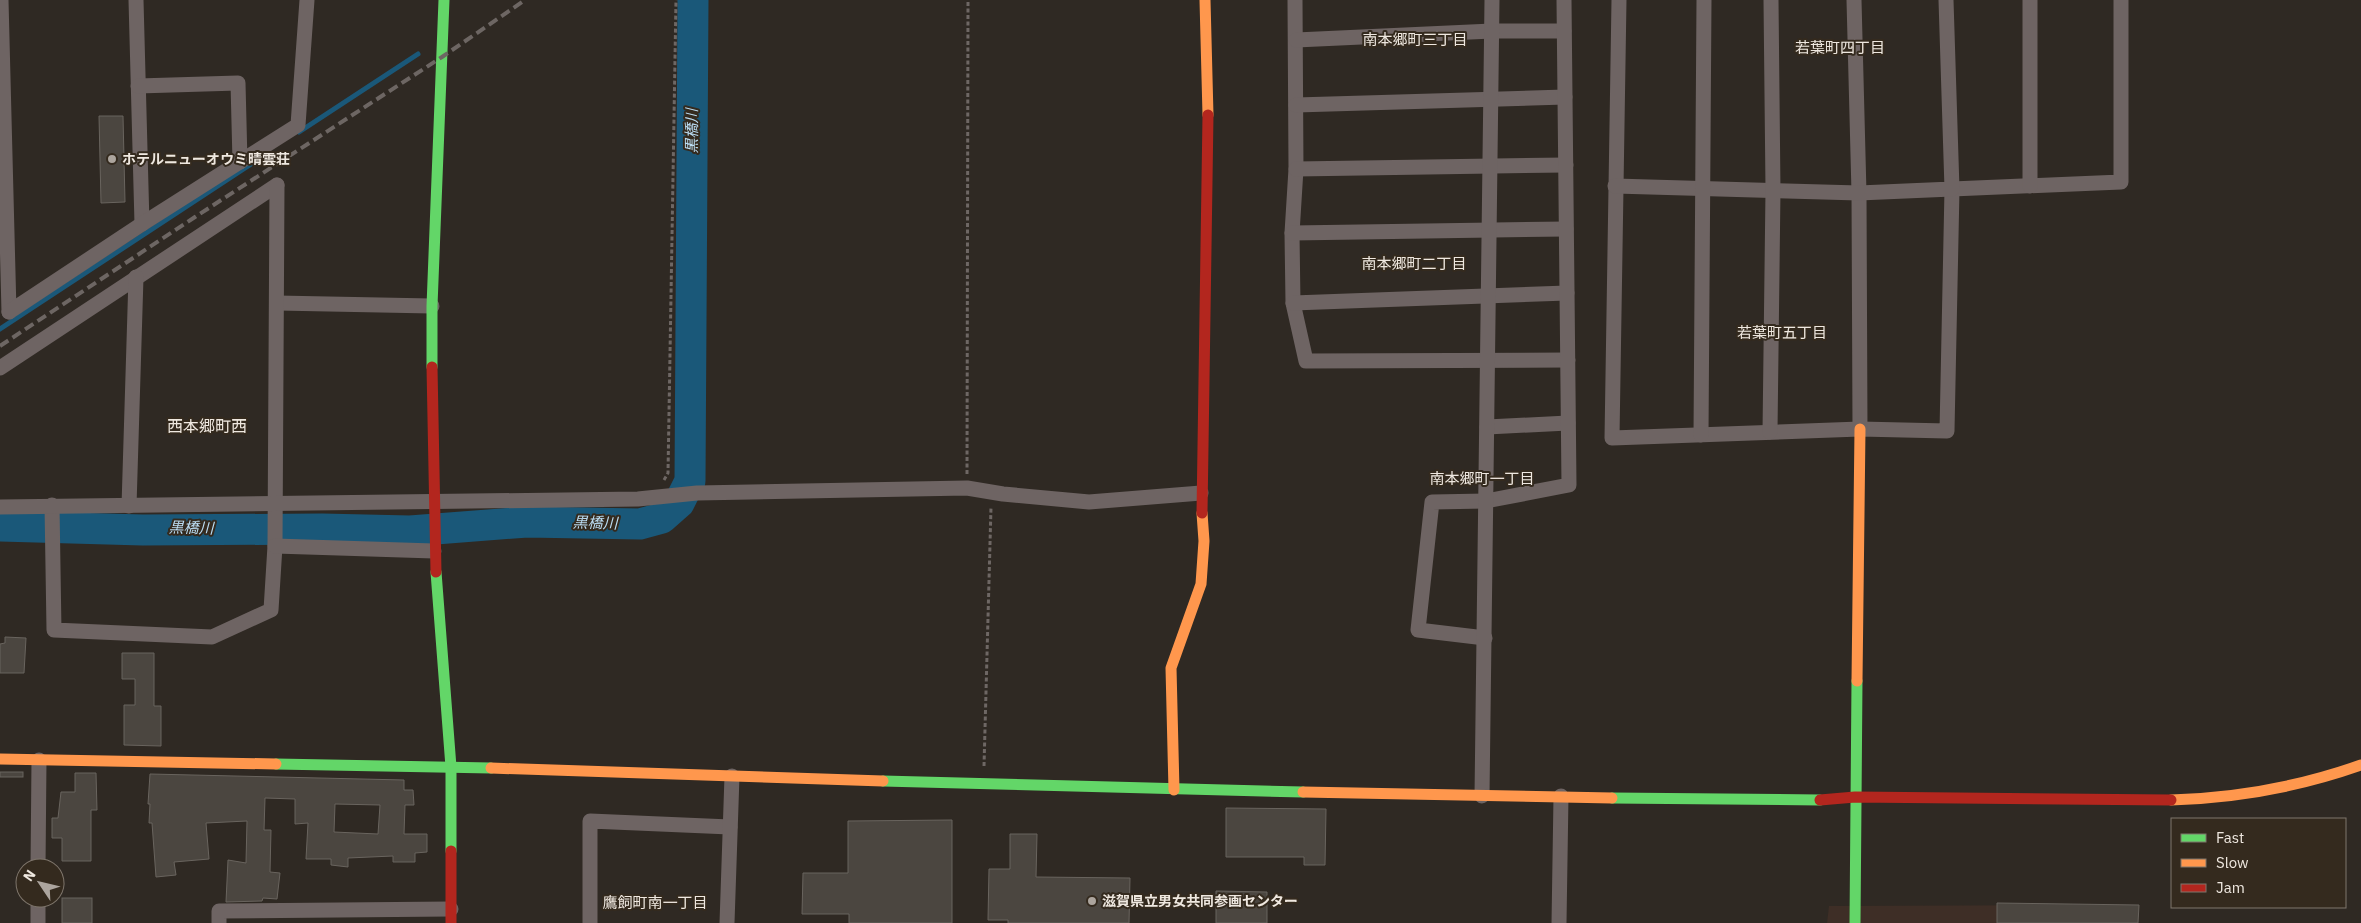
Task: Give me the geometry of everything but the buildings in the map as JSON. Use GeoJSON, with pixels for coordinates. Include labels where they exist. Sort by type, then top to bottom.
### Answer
{"type":"FeatureCollection","features":[{"type":"Feature","properties":{"kind":"street"},"geometry":{"type":"LineString","coordinates":[[0,0],[3,201],[9,312],[142,224],[298,125],[307,0]]}},
{"type":"Feature","properties":{"kind":"street"},"geometry":{"type":"LineString","coordinates":[[136,0],[142,224]]}},
{"type":"Feature","properties":{"kind":"street"},"geometry":{"type":"LineString","coordinates":[[219,923],[219,911],[451,916],[451,766],[434,551],[432,306],[444,0]]}},
{"type":"Feature","properties":{"kind":"street"},"geometry":{"type":"LineString","coordinates":[[1174,790],[1170,668],[1201,584],[1204,541],[1201,493],[1209,139],[1205,0]]}},
{"type":"Feature","properties":{"kind":"street"},"geometry":{"type":"LineString","coordinates":[[1295,0],[1296,169],[1292,233],[1293,302],[1306,361],[1568,360]]}},
{"type":"Feature","properties":{"kind":"street"},"geometry":{"type":"LineString","coordinates":[[1482,796],[1492,0]]}},
{"type":"Feature","properties":{"kind":"street"},"geometry":{"type":"LineString","coordinates":[[1484,638],[1418,630],[1432,502],[1486,501],[1569,485],[1564,0]]}},
{"type":"Feature","properties":{"kind":"street"},"geometry":{"type":"LineString","coordinates":[[1619,0],[1612,438],[1860,429],[1947,431],[1952,189],[1946,0]]}},
{"type":"Feature","properties":{"kind":"street"},"geometry":{"type":"LineString","coordinates":[[1701,435],[1704,0]]}},
{"type":"Feature","properties":{"kind":"street"},"geometry":{"type":"LineString","coordinates":[[1770,432],[1773,190],[1771,0]]}},
{"type":"Feature","properties":{"kind":"street"},"geometry":{"type":"LineString","coordinates":[[1854,0],[1859,193],[1860,429],[1855,923]]}},
{"type":"Feature","properties":{"kind":"street"},"geometry":{"type":"LineString","coordinates":[[2030,0],[2030,186]]}},
{"type":"Feature","properties":{"kind":"street"},"geometry":{"type":"LineString","coordinates":[[1615,186],[1859,193],[2121,182],[2121,0]]}},
{"type":"Feature","properties":{"kind":"street"},"geometry":{"type":"LineString","coordinates":[[1296,40],[1492,31],[1564,31]]}},
{"type":"Feature","properties":{"kind":"street"},"geometry":{"type":"LineString","coordinates":[[138,86],[238,83],[240,162]]}},
{"type":"Feature","properties":{"kind":"street"},"geometry":{"type":"LineString","coordinates":[[1296,105],[1565,97]]}},
{"type":"Feature","properties":{"kind":"street"},"geometry":{"type":"LineString","coordinates":[[1296,169],[1490,168],[1566,165]]}},
{"type":"Feature","properties":{"kind":"street"},"geometry":{"type":"LineString","coordinates":[[0,368],[277,185],[275,546],[271,610],[212,637],[54,630],[52,506]]}},
{"type":"Feature","properties":{"kind":"street"},"geometry":{"type":"LineString","coordinates":[[1292,233],[1566,229]]}},
{"type":"Feature","properties":{"kind":"street"},"geometry":{"type":"LineString","coordinates":[[129,506],[136,277]]}},
{"type":"Feature","properties":{"kind":"street"},"geometry":{"type":"LineString","coordinates":[[1293,302],[1567,293]]}},
{"type":"Feature","properties":{"kind":"street"},"geometry":{"type":"LineString","coordinates":[[277,303],[432,306]]}},
{"type":"Feature","properties":{"kind":"street"},"geometry":{"type":"LineString","coordinates":[[1487,427],[1568,423]]}},
{"type":"Feature","properties":{"kind":"street"},"geometry":{"type":"LineString","coordinates":[[0,506],[275,505],[638,499],[697,493],[967,488],[1089,502],[1201,493]]}},
{"type":"Feature","properties":{"kind":"street"},"geometry":{"type":"LineString","coordinates":[[275,546],[434,551]]}},
{"type":"Feature","properties":{"kind":"street"},"geometry":{"type":"LineString","coordinates":[[0,759],[451,766],[1174,790],[1803,801],[1855,797],[2180,801],[2273,792],[2338,774],[2361,765]]}},
{"type":"Feature","properties":{"kind":"street"},"geometry":{"type":"LineString","coordinates":[[38,760],[38,858]]}},
{"type":"Feature","properties":{"kind":"street"},"geometry":{"type":"LineString","coordinates":[[2338,774],[2361,776]]}},
{"type":"Feature","properties":{"kind":"street"},"geometry":{"type":"LineString","coordinates":[[727,923],[732,776]]}},
{"type":"Feature","properties":{"kind":"street"},"geometry":{"type":"LineString","coordinates":[[1559,923],[1561,796]]}},
{"type":"Feature","properties":{"kind":"street"},"geometry":{"type":"LineString","coordinates":[[590,923],[590,821],[730,827]]}},
{"type":"Feature","properties":{"kind":"street"},"geometry":{"type":"LineString","coordinates":[[38,908],[38,923]]}},
{"type":"Feature","properties":{"kind":"path"},"geometry":{"type":"LineString","coordinates":[[660,496],[668,473],[676,0]]}},
{"type":"Feature","properties":{"kind":"path"},"geometry":{"type":"LineString","coordinates":[[967,488],[968,0]]}},
{"type":"Feature","properties":{"kind":"path"},"geometry":{"type":"LineString","coordinates":[[984,784],[992,519],[989,492]]}},
{"type":"Feature","properties":{"kind":"shaded area"},"geometry":{"type":"Polygon","coordinates":[[[2139,905],[2138,923],[1827,923],[1829,906],[2139,905]]]}},
{"type":"Feature","properties":{"kind":"waterway","name":"黒橋川"},"geometry":{"type":"LineString","coordinates":[[0,526],[143,530],[322,529],[410,531],[527,522],[640,524],[662,518],[679,503],[690,481],[693,0]]}},
{"type":"Feature","properties":{"kind":"waterway"},"geometry":{"type":"LineString","coordinates":[[299,132],[418,54]]}},
{"type":"Feature","properties":{"kind":"waterway"},"geometry":{"type":"LineString","coordinates":[[0,329],[257,160]]}},
{"type":"Feature","properties":{"kind":"railway"},"geometry":{"type":"LineString","coordinates":[[0,346],[442,57],[525,0]]}},
{"type":"Feature","properties":{"kind":"traffic: fast"},"geometry":{"type":"LineString","coordinates":[[432,367],[432,306],[444,0]]}},
{"type":"Feature","properties":{"kind":"traffic: fast"},"geometry":{"type":"LineString","coordinates":[[436,572],[451,767],[451,851]]}},
{"type":"Feature","properties":{"kind":"traffic: fast"},"geometry":{"type":"LineString","coordinates":[[1855,923],[1857,681]]}},
{"type":"Feature","properties":{"kind":"traffic: fast"},"geometry":{"type":"LineString","coordinates":[[276,764],[491,768]]}},
{"type":"Feature","properties":{"kind":"traffic: fast"},"geometry":{"type":"LineString","coordinates":[[883,781],[1303,792]]}},
{"type":"Feature","properties":{"kind":"traffic: fast"},"geometry":{"type":"LineString","coordinates":[[1612,798],[1820,800]]}},
{"type":"Feature","properties":{"kind":"traffic: slow"},"geometry":{"type":"LineString","coordinates":[[1205,0],[1208,115]]}},
{"type":"Feature","properties":{"kind":"traffic: slow"},"geometry":{"type":"LineString","coordinates":[[1857,681],[1860,429]]}},
{"type":"Feature","properties":{"kind":"traffic: slow"},"geometry":{"type":"LineString","coordinates":[[1174,790],[1171,668],[1201,584],[1204,541],[1202,513]]}},
{"type":"Feature","properties":{"kind":"traffic: slow"},"geometry":{"type":"LineString","coordinates":[[0,759],[276,764]]}},
{"type":"Feature","properties":{"kind":"traffic: slow"},"geometry":{"type":"LineString","coordinates":[[2171,800],[2220,797],[2268,790],[2338,773],[2361,765]]}},
{"type":"Feature","properties":{"kind":"traffic: slow"},"geometry":{"type":"LineString","coordinates":[[491,768],[883,781]]}},
{"type":"Feature","properties":{"kind":"traffic: slow"},"geometry":{"type":"LineString","coordinates":[[1303,792],[1612,798]]}},
{"type":"Feature","properties":{"kind":"traffic: jam"},"geometry":{"type":"LineString","coordinates":[[1202,513],[1208,115]]}},
{"type":"Feature","properties":{"kind":"traffic: jam"},"geometry":{"type":"LineString","coordinates":[[432,367],[436,572]]}},
{"type":"Feature","properties":{"kind":"traffic: jam"},"geometry":{"type":"LineString","coordinates":[[1820,800],[1855,797],[2171,800]]}},
{"type":"Feature","properties":{"kind":"traffic: jam"},"geometry":{"type":"LineString","coordinates":[[451,851],[451,923]]}},
{"type":"Feature","properties":{"kind":"place","name":"ホテルニューオウミ晴雲荘"},"geometry":{"type":"Point","coordinates":[112,159]}},
{"type":"Feature","properties":{"kind":"place","name":"滋賀県立男女共同参画センター"},"geometry":{"type":"Point","coordinates":[1092,901]}},
{"type":"Feature","properties":{"kind":"district","name":"南本郷町三丁目"},"geometry":{"type":"Point","coordinates":[1415,40]}},
{"type":"Feature","properties":{"kind":"district","name":"若葉町四丁目"},"geometry":{"type":"Point","coordinates":[1840,48]}},
{"type":"Feature","properties":{"kind":"district","name":"南本郷町二丁目"},"geometry":{"type":"Point","coordinates":[1414,264]}},
{"type":"Feature","properties":{"kind":"district","name":"若葉町五丁目"},"geometry":{"type":"Point","coordinates":[1782,333]}},
{"type":"Feature","properties":{"kind":"district","name":"西本郷町西"},"geometry":{"type":"Point","coordinates":[207,426]}},
{"type":"Feature","properties":{"kind":"district","name":"南本郷町一丁目"},"geometry":{"type":"Point","coordinates":[1482,479]}},
{"type":"Feature","properties":{"kind":"district","name":"鷹飼町南一丁目"},"geometry":{"type":"Point","coordinates":[655,903]}}]}
